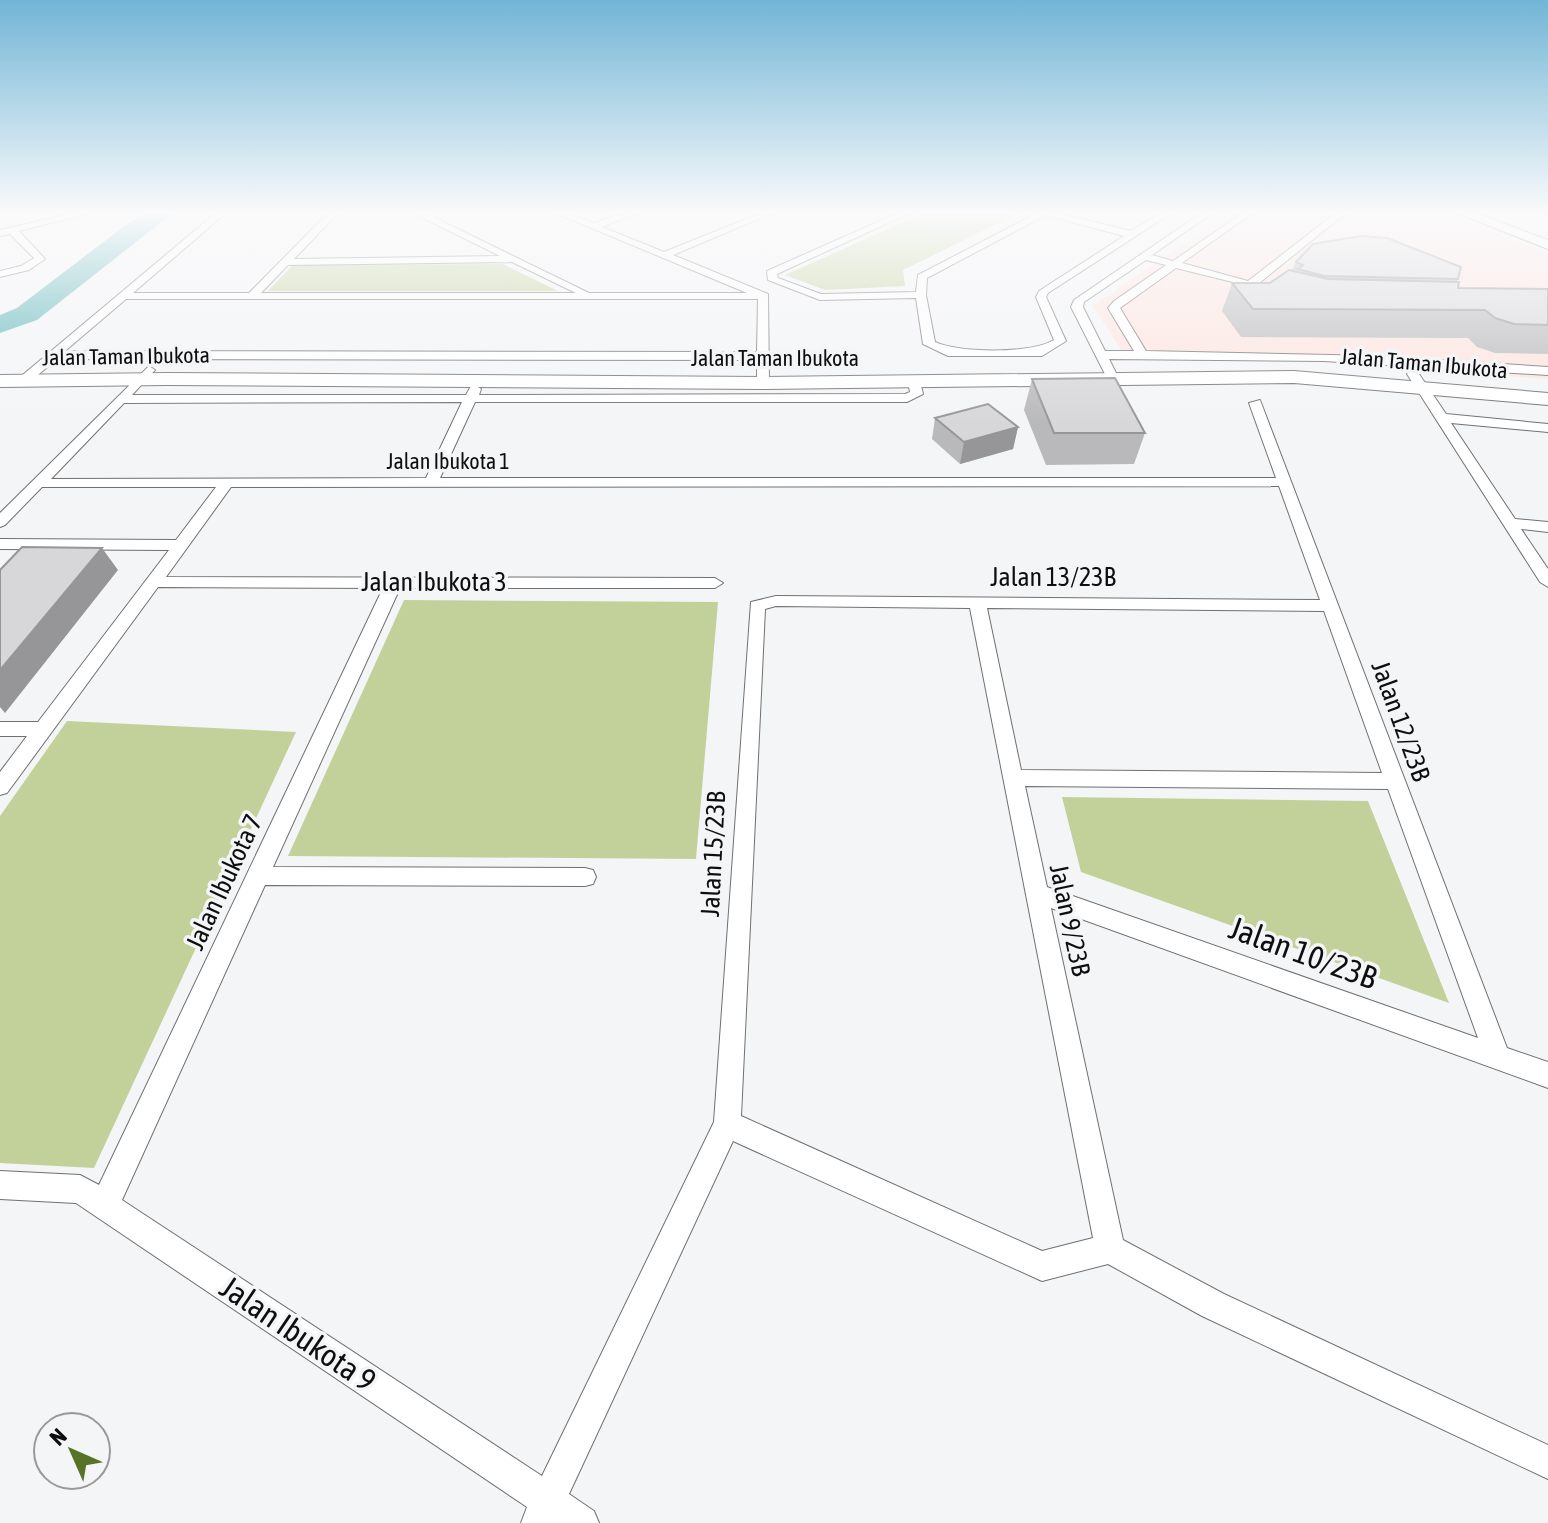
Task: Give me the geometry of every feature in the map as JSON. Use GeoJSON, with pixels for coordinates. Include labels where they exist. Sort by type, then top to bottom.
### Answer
{"type":"FeatureCollection","features":[{"type":"Feature","properties":{"kind":"main road","name":"Jalan Taman Ibukota"},"geometry":{"type":"LineString","coordinates":[[144,375],[394,362],[763,370],[1108,368],[1548,386]]}},
{"type":"Feature","properties":{"kind":"main road","name":"Jalan Taman Ibukota"},"geometry":{"type":"LineString","coordinates":[[0,381],[29,376],[144,375],[479,380],[763,370],[914,382],[1108,368]]}},
{"type":"Feature","properties":{"kind":"main road","name":"Jalan Taman Ibukota"},"geometry":{"type":"LineString","coordinates":[[0,371],[29,376]]}},
{"type":"Feature","properties":{"kind":"main road","name":"Jalan Taman Ibukota"},"geometry":{"type":"LineString","coordinates":[[1418,380],[1548,399]]}},
{"type":"Feature","properties":{"kind":"street"},"geometry":{"type":"LineString","coordinates":[[29,376],[139,283]]}},
{"type":"Feature","properties":{"kind":"street"},"geometry":{"type":"LineString","coordinates":[[252,296],[265,283]]}},
{"type":"Feature","properties":{"kind":"street"},"geometry":{"type":"LineString","coordinates":[[565,283],[583,292],[585,297]]}},
{"type":"Feature","properties":{"kind":"street"},"geometry":{"type":"LineString","coordinates":[[734,283],[764,296]]}},
{"type":"Feature","properties":{"kind":"street"},"geometry":{"type":"LineString","coordinates":[[781,283],[820,297],[921,295]]}},
{"type":"Feature","properties":{"kind":"street"},"geometry":{"type":"LineString","coordinates":[[922,283],[929,344],[948,352],[1042,352],[1060,341],[1041,297],[1044,291],[1057,283]]}},
{"type":"Feature","properties":{"kind":"street"},"geometry":{"type":"LineString","coordinates":[[1104,283],[1079,300],[1077,307],[1108,368],[1142,355],[1284,356],[1467,363],[1548,371]]}},
{"type":"Feature","properties":{"kind":"street"},"geometry":{"type":"LineString","coordinates":[[1142,355],[1114,308],[1148,283]]}},
{"type":"Feature","properties":{"kind":"street"},"geometry":{"type":"LineString","coordinates":[[1243,283],[1286,295]]}},
{"type":"Feature","properties":{"kind":"street"},"geometry":{"type":"LineString","coordinates":[[124,296],[764,296]]}},
{"type":"Feature","properties":{"kind":"street"},"geometry":{"type":"LineString","coordinates":[[763,370],[764,296]]}},
{"type":"Feature","properties":{"kind":"street"},"geometry":{"type":"LineString","coordinates":[[54,355],[394,362]]}},
{"type":"Feature","properties":{"kind":"street"},"geometry":{"type":"LineString","coordinates":[[0,522],[144,375]]}},
{"type":"Feature","properties":{"kind":"street"},"geometry":{"type":"LineString","coordinates":[[431,483],[479,380]]}},
{"type":"Feature","properties":{"kind":"street"},"geometry":{"type":"LineString","coordinates":[[1418,380],[1548,582]]}},
{"type":"Feature","properties":{"kind":"street"},"geometry":{"type":"LineString","coordinates":[[121,399],[907,398],[917,394],[914,382]]}},
{"type":"Feature","properties":{"kind":"street","name":"Jalan 12/23B"},"geometry":{"type":"LineString","coordinates":[[1255,403],[1498,1057]]}},
{"type":"Feature","properties":{"kind":"street"},"geometry":{"type":"LineString","coordinates":[[1444,418],[1548,428]]}},
{"type":"Feature","properties":{"kind":"street","name":"Jalan Ibukota 1"},"geometry":{"type":"LineString","coordinates":[[38,483],[1284,482]]}},
{"type":"Feature","properties":{"kind":"street"},"geometry":{"type":"LineString","coordinates":[[0,787],[227,483]]}},
{"type":"Feature","properties":{"kind":"street"},"geometry":{"type":"LineString","coordinates":[[1511,523],[1548,527]]}},
{"type":"Feature","properties":{"kind":"street"},"geometry":{"type":"LineString","coordinates":[[0,544],[178,545]]}},
{"type":"Feature","properties":{"kind":"street"},"geometry":{"type":"LineString","coordinates":[[1526,547],[1548,549]]}},
{"type":"Feature","properties":{"kind":"street","name":"Jalan Ibukota 3"},"geometry":{"type":"LineString","coordinates":[[153,582],[715,583]]}},
{"type":"Feature","properties":{"kind":"street","name":"Jalan Ibukota 7"},"geometry":{"type":"LineString","coordinates":[[105,1205],[394,582]]}},
{"type":"Feature","properties":{"kind":"street","name":"Jalan 13/23B"},"geometry":{"type":"LineString","coordinates":[[776,601],[1330,606]]}},
{"type":"Feature","properties":{"kind":"street","name":"Jalan 15/23B"},"geometry":{"type":"LineString","coordinates":[[727,1124],[755,616],[757,606],[776,601]]}},
{"type":"Feature","properties":{"kind":"street","name":"Jalan 9/23B"},"geometry":{"type":"LineString","coordinates":[[977,603],[1110,1249]]}},
{"type":"Feature","properties":{"kind":"street"},"geometry":{"type":"LineString","coordinates":[[0,729],[41,729]]}},
{"type":"Feature","properties":{"kind":"street"},"geometry":{"type":"LineString","coordinates":[[1013,778],[1396,781]]}},
{"type":"Feature","properties":{"kind":"street"},"geometry":{"type":"LineString","coordinates":[[258,876],[585,877]]}},
{"type":"Feature","properties":{"kind":"street","name":"Jalan 10/23B"},"geometry":{"type":"LineString","coordinates":[[1036,893],[1548,1075]]}},
{"type":"Feature","properties":{"kind":"street"},"geometry":{"type":"LineString","coordinates":[[543,1512],[727,1124],[1042,1266],[1110,1249],[1213,1305],[1548,1462]]}},
{"type":"Feature","properties":{"kind":"street","name":"Jalan Ibukota 9"},"geometry":{"type":"LineString","coordinates":[[0,1185],[80,1189],[543,1512],[582,1523]]}},
{"type":"Feature","properties":{"kind":"shaded area"},"geometry":{"type":"Polygon","coordinates":[[[1127,283],[1548,283],[1548,379],[1280,359],[1128,360],[1093,306],[1127,283]]]}},
{"type":"Feature","properties":{"kind":"green space"},"geometry":{"type":"Polygon","coordinates":[[[276,283],[542,283],[558,291],[268,291],[276,283]]]}},
{"type":"Feature","properties":{"kind":"green space"},"geometry":{"type":"Polygon","coordinates":[[[807,283],[905,283],[905,286],[825,290],[807,283]]]}},
{"type":"Feature","properties":{"kind":"green space"},"geometry":{"type":"Polygon","coordinates":[[[404,600],[718,602],[696,859],[288,856],[404,600]]]}},
{"type":"Feature","properties":{"kind":"green space"},"geometry":{"type":"Polygon","coordinates":[[[67,721],[296,732],[94,1168],[0,1163],[0,816],[67,721]]]}},
{"type":"Feature","properties":{"kind":"green space"},"geometry":{"type":"Polygon","coordinates":[[[1062,797],[1368,801],[1449,1003],[1081,872],[1062,797]]]}},
{"type":"Feature","properties":{"kind":"water"},"geometry":{"type":"Polygon","coordinates":[[[61,283],[74,283],[30,315],[0,327],[0,323],[61,283]]]}},
{"type":"Feature","properties":{"kind":"building"},"geometry":{"type":"Polygon","coordinates":[[[1232,283],[1459,283],[1458,288],[1548,289],[1548,325],[1514,324],[1495,318],[1485,310],[1253,309],[1232,283]]]}},
{"type":"Feature","properties":{"kind":"building"},"geometry":{"type":"Polygon","coordinates":[[[1115,378],[1145,433],[1054,433],[1032,379],[1115,378]]]}},
{"type":"Feature","properties":{"kind":"building"},"geometry":{"type":"Polygon","coordinates":[[[988,404],[1018,427],[964,442],[935,418],[988,404]]]}},
{"type":"Feature","properties":{"kind":"building"},"geometry":{"type":"Polygon","coordinates":[[[22,547],[102,548],[0,670],[0,570],[22,547]]]}},
{"type":"Feature","properties":{"kind":"waterway"},"geometry":{"type":"LineString","coordinates":[[0,325],[27,314],[66,283]]}}]}
